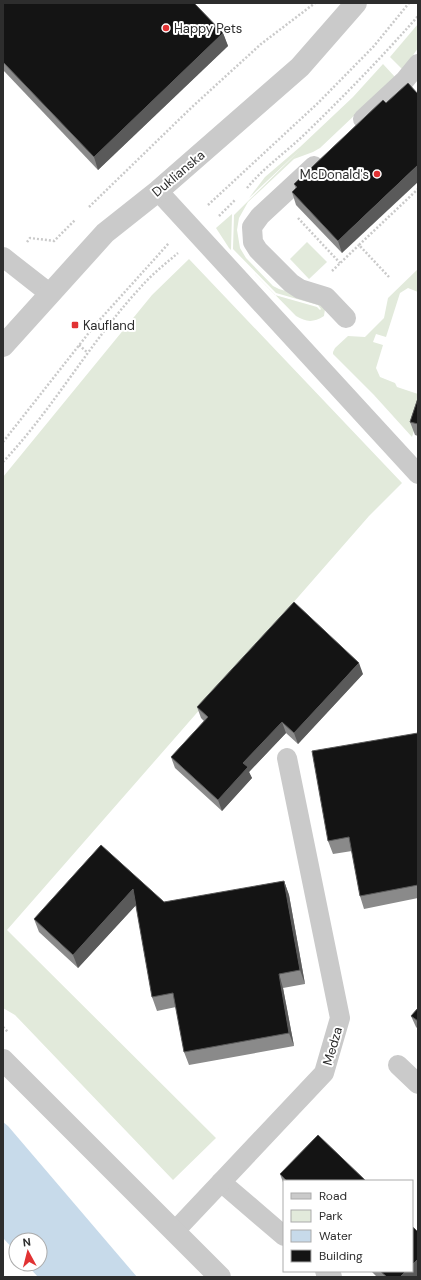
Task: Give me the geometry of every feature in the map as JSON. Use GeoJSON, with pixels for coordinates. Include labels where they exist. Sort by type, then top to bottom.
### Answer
{"type":"FeatureCollection","features":[{"type":"Feature","properties":{"kind":"street","name":"Duklianska"},"geometry":{"type":"LineString","coordinates":[[3,346],[49,293],[105,233],[158,191],[300,67],[356,3]]}},
{"type":"Feature","properties":{"kind":"street"},"geometry":{"type":"LineString","coordinates":[[3,1060],[220,1277]]}},
{"type":"Feature","properties":{"kind":"lane"},"geometry":{"type":"LineString","coordinates":[[348,134],[411,77],[418,64]]}},
{"type":"Feature","properties":{"kind":"lane"},"geometry":{"type":"LineString","coordinates":[[325,155],[260,216],[252,227],[253,242],[258,250],[291,283],[300,289],[326,297],[346,318]]}},
{"type":"Feature","properties":{"kind":"lane"},"geometry":{"type":"LineString","coordinates":[[158,191],[418,474]]}},
{"type":"Feature","properties":{"kind":"lane"},"geometry":{"type":"LineString","coordinates":[[7,261],[49,293]]}},
{"type":"Feature","properties":{"kind":"lane","name":"Medza"},"geometry":{"type":"LineString","coordinates":[[174,1232],[324,1072],[340,1018],[287,758]]}},
{"type":"Feature","properties":{"kind":"lane"},"geometry":{"type":"LineString","coordinates":[[398,1065],[418,1084]]}},
{"type":"Feature","properties":{"kind":"lane"},"geometry":{"type":"LineString","coordinates":[[221,1182],[283,1235]]}},
{"type":"Feature","properties":{"kind":"path"},"geometry":{"type":"LineString","coordinates":[[87,209],[198,102],[262,44],[315,3]]}},
{"type":"Feature","properties":{"kind":"path"},"geometry":{"type":"LineString","coordinates":[[213,201],[318,103],[374,46],[409,3]]}},
{"type":"Feature","properties":{"kind":"path"},"geometry":{"type":"LineString","coordinates":[[244,192],[258,175],[306,133],[377,62],[418,16]]}},
{"type":"Feature","properties":{"kind":"path"},"geometry":{"type":"LineString","coordinates":[[310,291],[418,189]]}},
{"type":"Feature","properties":{"kind":"path"},"geometry":{"type":"LineString","coordinates":[[3,462],[25,439],[88,353],[141,287],[239,196]]}},
{"type":"Feature","properties":{"kind":"path"},"geometry":{"type":"LineString","coordinates":[[279,198],[340,263]]}},
{"type":"Feature","properties":{"kind":"path"},"geometry":{"type":"LineString","coordinates":[[7,261],[30,238],[54,241],[76,220]]}},
{"type":"Feature","properties":{"kind":"path"},"geometry":{"type":"LineString","coordinates":[[359,245],[389,277]]}},
{"type":"Feature","properties":{"kind":"path"},"geometry":{"type":"LineString","coordinates":[[3,442],[95,325],[165,248]]}},
{"type":"Feature","properties":{"kind":"path"},"geometry":{"type":"LineString","coordinates":[[79,345],[88,353]]}},
{"type":"Feature","properties":{"kind":"green space"},"geometry":{"type":"Polygon","coordinates":[[[418,24],[418,48],[403,70],[390,57],[418,24]]]}},
{"type":"Feature","properties":{"kind":"green space"},"geometry":{"type":"Polygon","coordinates":[[[383,64],[395,77],[320,148],[294,159],[248,202],[239,218],[237,230],[240,248],[246,258],[273,286],[318,301],[325,309],[324,316],[313,321],[303,320],[296,316],[275,295],[317,307],[320,310],[321,309],[318,305],[276,293],[233,249],[234,215],[300,150],[249,198],[265,177],[300,147],[353,97],[383,64]]]}},
{"type":"Feature","properties":{"kind":"green space"},"geometry":{"type":"Polygon","coordinates":[[[232,214],[231,250],[216,228],[232,214]]]}},
{"type":"Feature","properties":{"kind":"green space"},"geometry":{"type":"Polygon","coordinates":[[[307,242],[327,262],[309,279],[290,259],[307,242]]]}},
{"type":"Feature","properties":{"kind":"green space"},"geometry":{"type":"Polygon","coordinates":[[[189,259],[402,483],[369,516],[7,930],[216,1138],[173,1180],[15,1015],[3,1008],[3,477],[152,295],[189,259]]]}},
{"type":"Feature","properties":{"kind":"green space"},"geometry":{"type":"Polygon","coordinates":[[[418,269],[418,292],[408,288],[400,293],[386,337],[376,334],[373,342],[383,345],[376,368],[380,377],[395,383],[397,387],[418,394],[418,418],[412,437],[374,395],[333,354],[333,352],[335,348],[348,336],[365,337],[384,318],[388,298],[418,269]]]}},
{"type":"Feature","properties":{"kind":"water"},"geometry":{"type":"Polygon","coordinates":[[[3,1122],[137,1277],[38,1277],[33,1272],[48,1272],[48,1232],[8,1232],[8,1243],[3,1238],[3,1122]]]}},
{"type":"Feature","properties":{"kind":"building"},"geometry":{"type":"Polygon","coordinates":[[[3,3],[194,3],[223,33],[94,157],[3,62],[3,3]]]}},
{"type":"Feature","properties":{"kind":"building"},"geometry":{"type":"Polygon","coordinates":[[[408,83],[418,94],[418,165],[338,241],[292,192],[297,187],[294,184],[383,100],[386,103],[408,83]]]}},
{"type":"Feature","properties":{"kind":"building"},"geometry":{"type":"Polygon","coordinates":[[[418,398],[418,424],[410,422],[418,398]]]}},
{"type":"Feature","properties":{"kind":"building"},"geometry":{"type":"Polygon","coordinates":[[[294,602],[359,663],[294,733],[282,722],[243,763],[248,767],[218,800],[171,757],[208,717],[197,707],[294,602]]]}},
{"type":"Feature","properties":{"kind":"building"},"geometry":{"type":"Polygon","coordinates":[[[418,733],[418,885],[360,896],[349,837],[328,841],[312,751],[418,733]]]}},
{"type":"Feature","properties":{"kind":"building"},"geometry":{"type":"Polygon","coordinates":[[[101,845],[164,902],[284,881],[300,970],[279,974],[289,1033],[184,1052],[173,993],[152,997],[133,889],[73,955],[34,919],[101,845]]]}},
{"type":"Feature","properties":{"kind":"building"},"geometry":{"type":"Polygon","coordinates":[[[418,1008],[418,1021],[411,1016],[418,1008]]]}},
{"type":"Feature","properties":{"kind":"building"},"geometry":{"type":"Polygon","coordinates":[[[318,1135],[365,1180],[286,1180],[280,1174],[318,1135]]]}},
{"type":"Feature","properties":{"kind":"building"},"geometry":{"type":"Polygon","coordinates":[[[413,1227],[418,1232],[418,1259],[413,1264],[413,1227]]]}},
{"type":"Feature","properties":{"kind":"building"},"geometry":{"type":"Polygon","coordinates":[[[381,1272],[405,1272],[400,1277],[387,1277],[381,1272]]]}},
{"type":"Feature","properties":{"kind":"place","name":"Happy Pets"},"geometry":{"type":"Point","coordinates":[166,28]}},
{"type":"Feature","properties":{"kind":"place","name":"McDonald's"},"geometry":{"type":"Point","coordinates":[377,174]}},
{"type":"Feature","properties":{"kind":"place","name":"Kaufland"},"geometry":{"type":"Point","coordinates":[75,325]}}]}
